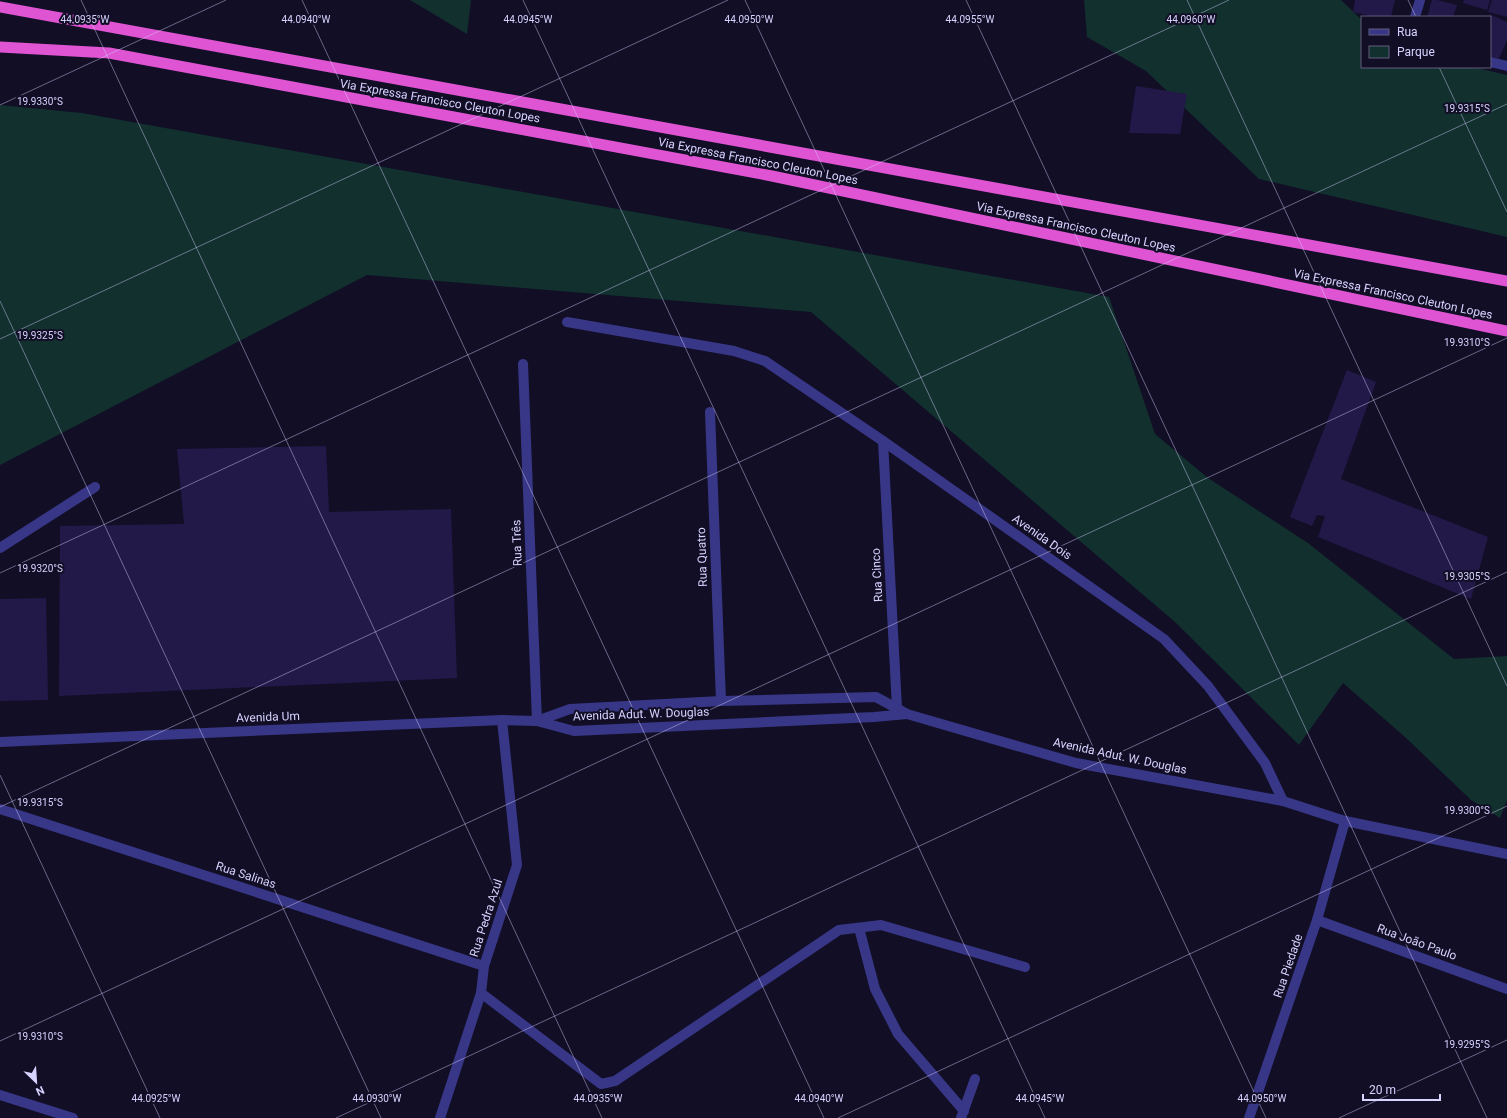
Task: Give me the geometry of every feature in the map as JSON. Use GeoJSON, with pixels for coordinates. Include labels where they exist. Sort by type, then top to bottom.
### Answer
{"type":"FeatureCollection","features":[{"type":"Feature","properties":{"kind":"highway","name":"Via Expressa Francisco Cleuton Lopes"},"geometry":{"type":"LineString","coordinates":[[6,5],[1507,281]]}},
{"type":"Feature","properties":{"kind":"highway","name":"Via Expressa Francisco Cleuton Lopes"},"geometry":{"type":"LineString","coordinates":[[0,47],[109,53],[772,176],[1507,331]]}},
{"type":"Feature","properties":{"kind":"street"},"geometry":{"type":"LineString","coordinates":[[1415,16],[1420,0]]}},
{"type":"Feature","properties":{"kind":"street"},"geometry":{"type":"LineString","coordinates":[[1491,62],[1507,66]]}},
{"type":"Feature","properties":{"kind":"street","name":"Avenida Dois"},"geometry":{"type":"LineString","coordinates":[[567,322],[734,351],[765,361],[883,441],[1164,638],[1208,686],[1265,763],[1283,801]]}},
{"type":"Feature","properties":{"kind":"street","name":"Rua Três"},"geometry":{"type":"LineString","coordinates":[[523,364],[537,721]]}},
{"type":"Feature","properties":{"kind":"street","name":"Rua Quatro"},"geometry":{"type":"LineString","coordinates":[[710,412],[720,701]]}},
{"type":"Feature","properties":{"kind":"street","name":"Rua Cinco"},"geometry":{"type":"LineString","coordinates":[[883,441],[897,708]]}},
{"type":"Feature","properties":{"kind":"street"},"geometry":{"type":"LineString","coordinates":[[0,548],[95,487]]}},
{"type":"Feature","properties":{"kind":"street","name":"Avenida Adut. W. Douglas"},"geometry":{"type":"LineString","coordinates":[[537,721],[570,709],[720,701],[876,696],[908,714],[1076,763],[1283,801],[1344,821],[1507,854]]}},
{"type":"Feature","properties":{"kind":"street","name":"Avenida Adut. W. Douglas"},"geometry":{"type":"LineString","coordinates":[[537,721],[574,731],[908,714]]}},
{"type":"Feature","properties":{"kind":"street","name":"Avenida Um"},"geometry":{"type":"LineString","coordinates":[[0,742],[502,720],[537,721]]}},
{"type":"Feature","properties":{"kind":"street","name":"Rua Pedra Azul"},"geometry":{"type":"LineString","coordinates":[[440,1118],[481,993],[484,966],[517,865],[502,720]]}},
{"type":"Feature","properties":{"kind":"street","name":"Rua Salinas"},"geometry":{"type":"LineString","coordinates":[[0,809],[484,966]]}},
{"type":"Feature","properties":{"kind":"street","name":"Rua Piedade"},"geometry":{"type":"LineString","coordinates":[[1250,1118],[1317,920],[1344,821]]}},
{"type":"Feature","properties":{"kind":"street","name":"Rua João Paulo"},"geometry":{"type":"LineString","coordinates":[[1317,920],[1507,989]]}},
{"type":"Feature","properties":{"kind":"street"},"geometry":{"type":"LineString","coordinates":[[481,993],[601,1084],[615,1081],[839,930],[881,924],[1025,967]]}},
{"type":"Feature","properties":{"kind":"street"},"geometry":{"type":"LineString","coordinates":[[859,928],[875,989],[898,1034],[963,1114]]}},
{"type":"Feature","properties":{"kind":"street"},"geometry":{"type":"LineString","coordinates":[[963,1114],[975,1079]]}},
{"type":"Feature","properties":{"kind":"street"},"geometry":{"type":"LineString","coordinates":[[0,1095],[73,1118]]}},
{"type":"Feature","properties":{"kind":"green space"},"geometry":{"type":"Polygon","coordinates":[[[410,0],[471,0],[467,34],[410,0]]]}},
{"type":"Feature","properties":{"kind":"green space"},"geometry":{"type":"Polygon","coordinates":[[[1084,0],[1341,0],[1361,19],[1361,68],[1477,68],[1507,75],[1507,237],[1259,179],[1146,71],[1087,37],[1084,0]]]}},
{"type":"Feature","properties":{"kind":"green space"},"geometry":{"type":"Polygon","coordinates":[[[0,105],[82,113],[1109,297],[1155,434],[1208,478],[1308,543],[1454,659],[1507,656],[1507,800],[1500,818],[1471,800],[1405,737],[1343,683],[1299,745],[1175,622],[811,312],[367,275],[0,465],[0,105]]]}},
{"type":"Feature","properties":{"kind":"building"},"geometry":{"type":"Polygon","coordinates":[[[1355,0],[1395,0],[1391,16],[1371,16],[1353,12],[1355,0]]]}},
{"type":"Feature","properties":{"kind":"building"},"geometry":{"type":"Polygon","coordinates":[[[1432,0],[1457,5],[1453,16],[1427,16],[1432,0]]]}},
{"type":"Feature","properties":{"kind":"building"},"geometry":{"type":"Polygon","coordinates":[[[1464,0],[1490,0],[1487,10],[1463,3],[1464,0]]]}},
{"type":"Feature","properties":{"kind":"building"},"geometry":{"type":"Polygon","coordinates":[[[1492,0],[1507,0],[1507,17],[1488,12],[1492,0]]]}},
{"type":"Feature","properties":{"kind":"building"},"geometry":{"type":"Polygon","coordinates":[[[1491,16],[1507,22],[1507,40],[1498,61],[1491,58],[1491,16]]]}},
{"type":"Feature","properties":{"kind":"building"},"geometry":{"type":"Polygon","coordinates":[[[1136,86],[1187,94],[1180,134],[1129,133],[1136,86]]]}},
{"type":"Feature","properties":{"kind":"building"},"geometry":{"type":"Polygon","coordinates":[[[1347,370],[1376,382],[1341,479],[1488,537],[1471,599],[1318,537],[1325,516],[1317,515],[1312,526],[1290,517],[1347,370]]]}},
{"type":"Feature","properties":{"kind":"building"},"geometry":{"type":"Polygon","coordinates":[[[326,446],[329,512],[451,509],[457,678],[59,696],[60,526],[184,524],[177,449],[326,446]]]}},
{"type":"Feature","properties":{"kind":"building"},"geometry":{"type":"Polygon","coordinates":[[[46,598],[48,700],[0,701],[0,599],[46,598]]]}}]}
